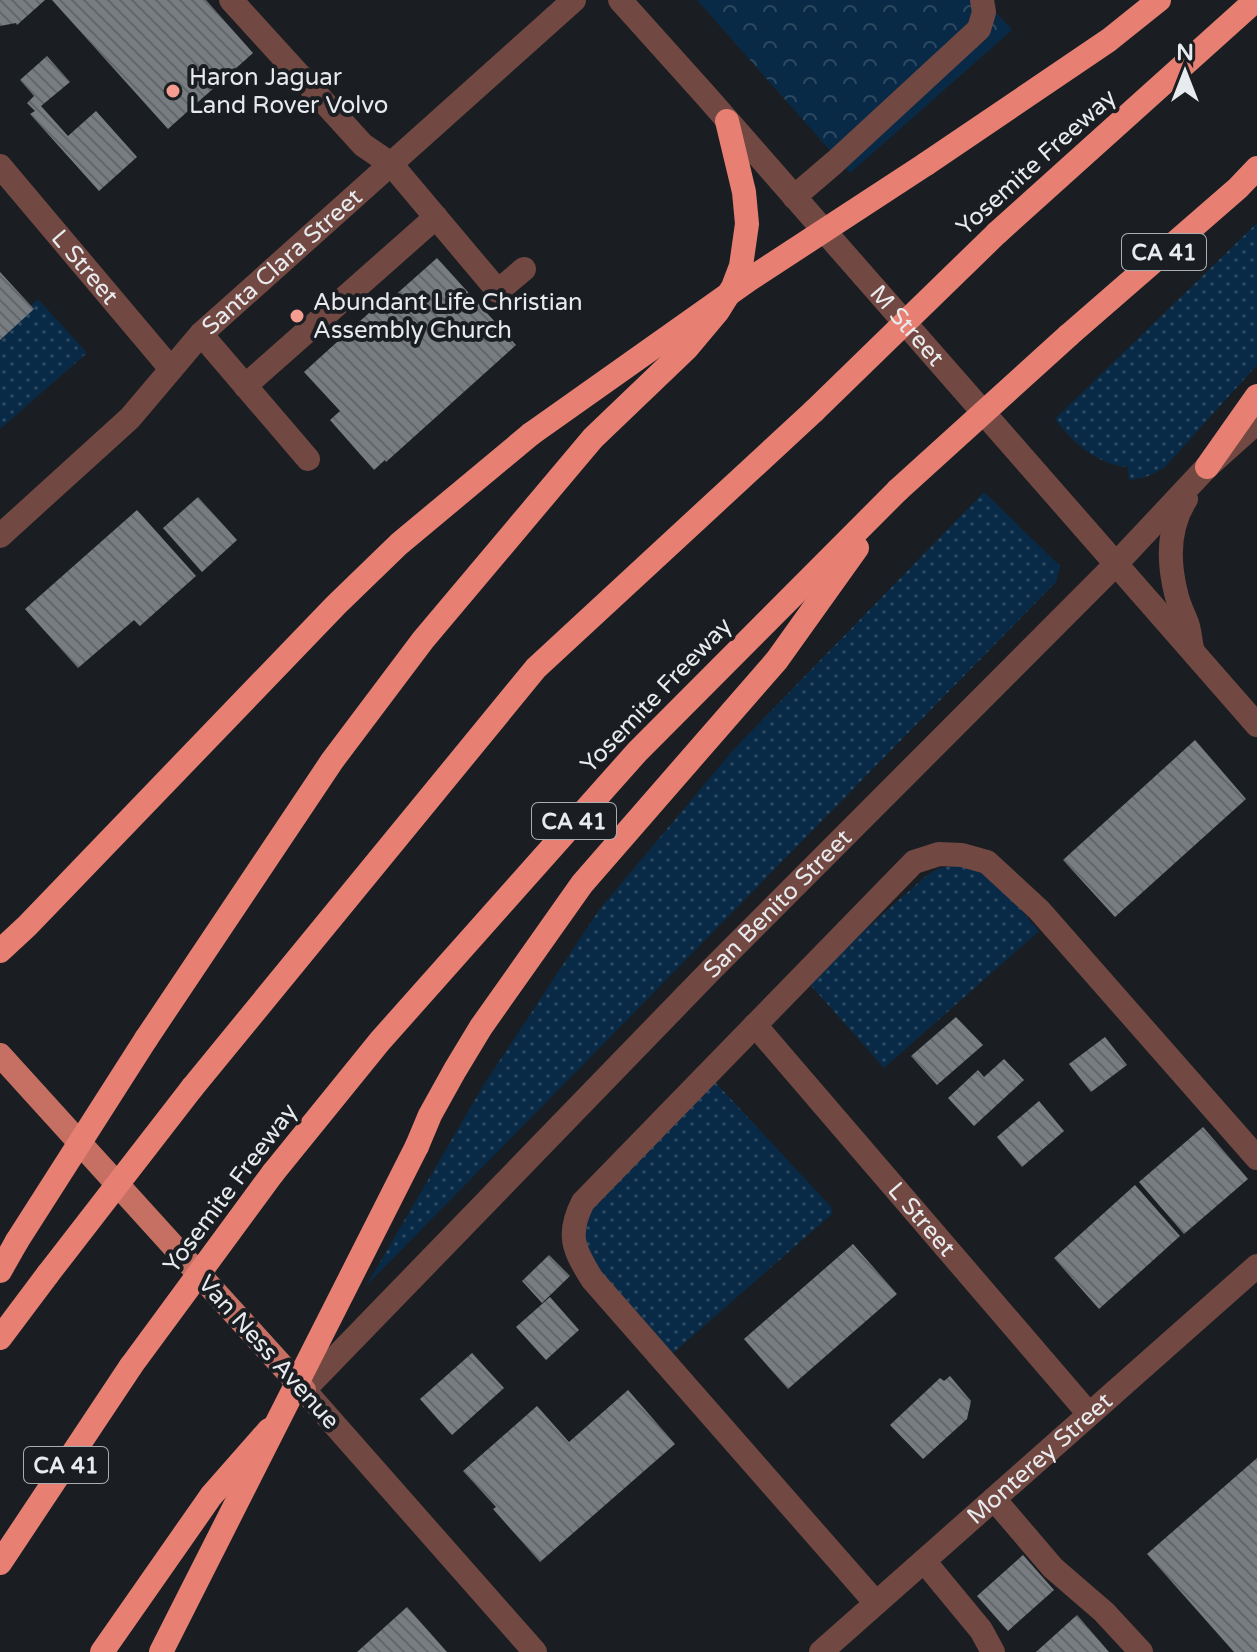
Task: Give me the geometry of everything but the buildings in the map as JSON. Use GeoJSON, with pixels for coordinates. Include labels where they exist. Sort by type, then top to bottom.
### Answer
{"type":"FeatureCollection","features":[{"type":"Feature","properties":{"kind":"highway"},"geometry":{"type":"LineString","coordinates":[[0,951],[336,605],[399,544],[531,434],[750,279],[1109,40],[1159,0]]}},
{"type":"Feature","properties":{"kind":"highway","name":"Yosemite Freeway"},"geometry":{"type":"LineString","coordinates":[[0,1338],[192,1088],[536,668],[814,411],[997,233],[1256,0]]}},
{"type":"Feature","properties":{"kind":"highway"},"geometry":{"type":"LineString","coordinates":[[0,1271],[146,1039],[332,761],[423,640],[593,438],[687,348],[718,311],[733,287],[741,266],[747,224],[744,192],[727,121]]}},
{"type":"Feature","properties":{"kind":"highway","name":"Yosemite Freeway"},"geometry":{"type":"LineString","coordinates":[[0,1563],[131,1366],[273,1173],[380,1041],[637,752],[898,490],[1257,168]]}},
{"type":"Feature","properties":{"kind":"highway"},"geometry":{"type":"LineString","coordinates":[[1207,467],[1257,396]]}},
{"type":"Feature","properties":{"kind":"highway"},"geometry":{"type":"LineString","coordinates":[[161,1652],[448,1081],[481,1027],[582,884],[777,660],[898,490]]}},
{"type":"Feature","properties":{"kind":"highway"},"geometry":{"type":"LineString","coordinates":[[102,1652],[211,1496],[304,1390]]}},
{"type":"Feature","properties":{"kind":"main road","name":"Van Ness Avenue"},"geometry":{"type":"LineString","coordinates":[[0,1055],[304,1390]]}},
{"type":"Feature","properties":{"kind":"street"},"geometry":{"type":"LineString","coordinates":[[231,0],[363,145],[391,164],[498,291],[524,269]]}},
{"type":"Feature","properties":{"kind":"street","name":"Santa Clara Street"},"geometry":{"type":"LineString","coordinates":[[0,536],[130,418],[201,334],[574,0]]}},
{"type":"Feature","properties":{"kind":"street","name":"M Street"},"geometry":{"type":"LineString","coordinates":[[620,0],[1257,725]]}},
{"type":"Feature","properties":{"kind":"street"},"geometry":{"type":"LineString","coordinates":[[794,197],[979,29],[984,12],[982,0]]}},
{"type":"Feature","properties":{"kind":"street","name":"L Street"},"geometry":{"type":"LineString","coordinates":[[0,166],[171,369]]}},
{"type":"Feature","properties":{"kind":"street"},"geometry":{"type":"LineString","coordinates":[[245,386],[436,217]]}},
{"type":"Feature","properties":{"kind":"street"},"geometry":{"type":"LineString","coordinates":[[201,334],[308,459]]}},
{"type":"Feature","properties":{"kind":"street","name":"San Benito Street"},"geometry":{"type":"LineString","coordinates":[[304,1390],[711,970],[1116,564],[1207,467],[1257,422]]}},
{"type":"Feature","properties":{"kind":"street","name":"M Street"},"geometry":{"type":"LineString","coordinates":[[1192,651],[1188,627],[1176,594],[1171,533],[1179,511],[1207,467]]}},
{"type":"Feature","properties":{"kind":"street"},"geometry":{"type":"LineString","coordinates":[[876,1603],[592,1279],[576,1254],[573,1237],[576,1216],[583,1202],[914,862],[939,854],[962,855],[987,862],[1039,910],[1257,1158]]}},
{"type":"Feature","properties":{"kind":"street","name":"L Street"},"geometry":{"type":"LineString","coordinates":[[755,1025],[1089,1414]]}},
{"type":"Feature","properties":{"kind":"street","name":"Monterey Street"},"geometry":{"type":"LineString","coordinates":[[821,1652],[1257,1266]]}},
{"type":"Feature","properties":{"kind":"street","name":"Van Ness Avenue"},"geometry":{"type":"LineString","coordinates":[[304,1390],[535,1652]]}},
{"type":"Feature","properties":{"kind":"street"},"geometry":{"type":"LineString","coordinates":[[994,1499],[1053,1568],[1104,1612],[1141,1652]]}},
{"type":"Feature","properties":{"kind":"street"},"geometry":{"type":"LineString","coordinates":[[924,1561],[981,1630],[993,1652]]}},
{"type":"Feature","properties":{"kind":"green space"},"geometry":{"type":"Polygon","coordinates":[[[697,0],[985,0],[1012,30],[850,173],[697,0]]]}},
{"type":"Feature","properties":{"kind":"green space"},"geometry":{"type":"Polygon","coordinates":[[[1257,223],[1257,365],[1164,468],[1146,477],[1129,480],[1128,467],[1096,457],[1055,419],[1257,223]]]}},
{"type":"Feature","properties":{"kind":"green space"},"geometry":{"type":"Polygon","coordinates":[[[38,299],[87,353],[0,429],[0,333],[38,299]]]}},
{"type":"Feature","properties":{"kind":"green space"},"geometry":{"type":"Polygon","coordinates":[[[984,492],[1060,566],[1056,582],[366,1286],[483,1086],[599,910],[735,748],[984,492]]]}},
{"type":"Feature","properties":{"kind":"green space"},"geometry":{"type":"Polygon","coordinates":[[[950,866],[969,867],[989,877],[1039,931],[884,1068],[807,981],[926,876],[950,866]]]}},
{"type":"Feature","properties":{"kind":"green space"},"geometry":{"type":"Polygon","coordinates":[[[715,1082],[832,1208],[832,1214],[673,1353],[592,1269],[582,1230],[587,1216],[597,1203],[715,1082]]]}},
{"type":"Feature","properties":{"kind":"place","name":"Haron Jaguar Land Rover Volvo"},"geometry":{"type":"Point","coordinates":[173,91]}},
{"type":"Feature","properties":{"kind":"place","name":"Abundant Life Christian Assembly Church"},"geometry":{"type":"Point","coordinates":[297,316]}}]}
